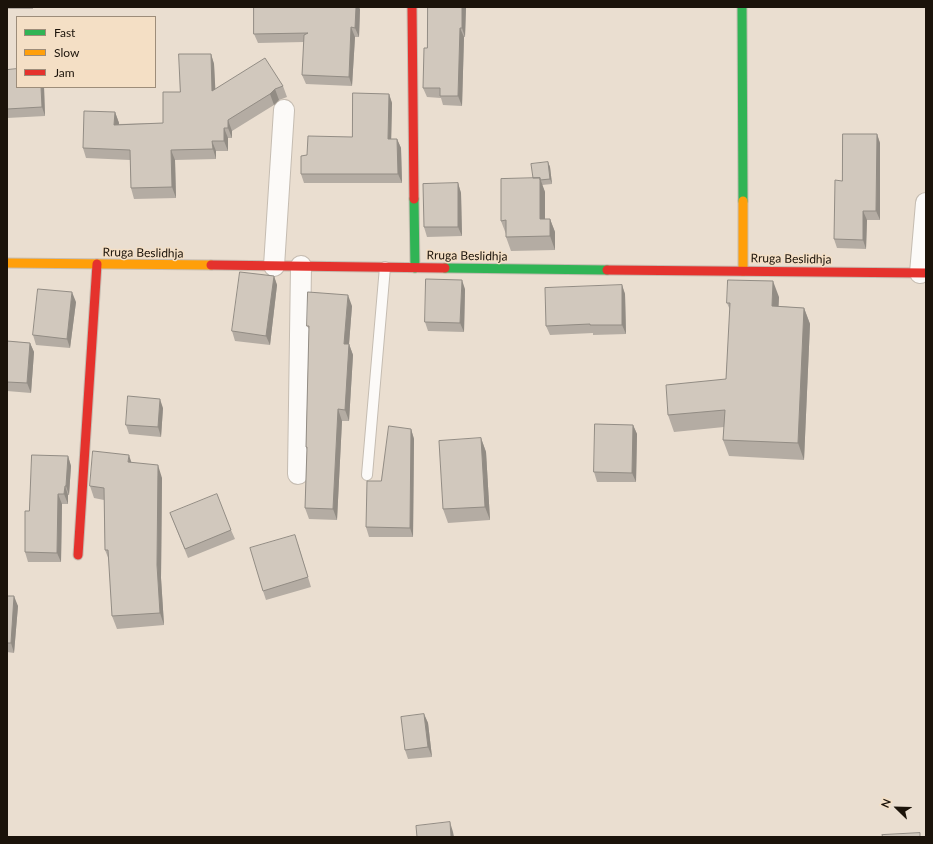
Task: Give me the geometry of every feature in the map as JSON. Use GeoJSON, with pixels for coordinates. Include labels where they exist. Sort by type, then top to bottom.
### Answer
{"type":"FeatureCollection","features":[{"type":"Feature","properties":{"kind":"main road"},"geometry":{"type":"LineString","coordinates":[[412,7],[415,268]]}},
{"type":"Feature","properties":{"kind":"main road"},"geometry":{"type":"LineString","coordinates":[[742,7],[744,271]]}},
{"type":"Feature","properties":{"kind":"main road","name":"Rruga Beslidhja"},"geometry":{"type":"LineString","coordinates":[[7,263],[923,273]]}},
{"type":"Feature","properties":{"kind":"main road"},"geometry":{"type":"LineString","coordinates":[[78,555],[97,264]]}},
{"type":"Feature","properties":{"kind":"street"},"geometry":{"type":"LineString","coordinates":[[274,266],[284,110]]}},
{"type":"Feature","properties":{"kind":"street"},"geometry":{"type":"LineString","coordinates":[[923,273],[926,203]]}},
{"type":"Feature","properties":{"kind":"street"},"geometry":{"type":"LineString","coordinates":[[298,474],[301,266]]}},
{"type":"Feature","properties":{"kind":"lane"},"geometry":{"type":"LineString","coordinates":[[367,475],[385,267]]}},
{"type":"Feature","properties":{"kind":"building"},"geometry":{"type":"Polygon","coordinates":[[[254,7],[356,7],[355,28],[351,27],[349,77],[302,75],[304,35],[308,33],[254,34],[254,7]]]}},
{"type":"Feature","properties":{"kind":"building"},"geometry":{"type":"Polygon","coordinates":[[[428,7],[462,7],[458,96],[440,96],[440,88],[423,88],[424,48],[427,48],[428,7]]]}},
{"type":"Feature","properties":{"kind":"building"},"geometry":{"type":"Polygon","coordinates":[[[179,54],[211,54],[212,91],[265,58],[283,86],[275,89],[270,94],[228,120],[228,128],[224,128],[224,141],[212,141],[213,149],[171,150],[172,187],[131,188],[130,150],[83,148],[84,111],[115,112],[114,125],[163,123],[163,92],[180,92],[179,54]]]}},
{"type":"Feature","properties":{"kind":"building"},"geometry":{"type":"Polygon","coordinates":[[[16,69],[16,88],[41,88],[42,107],[7,109],[7,70],[16,69]]]}},
{"type":"Feature","properties":{"kind":"building"},"geometry":{"type":"Polygon","coordinates":[[[353,93],[389,94],[388,139],[397,139],[398,174],[301,174],[301,156],[307,155],[308,136],[352,137],[353,93]]]}},
{"type":"Feature","properties":{"kind":"building"},"geometry":{"type":"Polygon","coordinates":[[[843,134],[877,134],[876,211],[863,211],[863,240],[834,239],[835,180],[842,181],[843,134]]]}},
{"type":"Feature","properties":{"kind":"building"},"geometry":{"type":"Polygon","coordinates":[[[548,162],[550,179],[540,180],[540,178],[533,178],[531,164],[548,162]]]}},
{"type":"Feature","properties":{"kind":"building"},"geometry":{"type":"Polygon","coordinates":[[[540,178],[540,219],[550,219],[550,236],[506,237],[506,220],[501,221],[501,179],[540,178]]]}},
{"type":"Feature","properties":{"kind":"building"},"geometry":{"type":"Polygon","coordinates":[[[458,183],[458,227],[424,227],[423,184],[458,183]]]}},
{"type":"Feature","properties":{"kind":"building"},"geometry":{"type":"Polygon","coordinates":[[[240,272],[274,276],[266,336],[232,331],[240,272]]]}},
{"type":"Feature","properties":{"kind":"building"},"geometry":{"type":"Polygon","coordinates":[[[426,279],[462,280],[460,323],[425,322],[426,279]]]}},
{"type":"Feature","properties":{"kind":"building"},"geometry":{"type":"Polygon","coordinates":[[[728,280],[773,281],[772,306],[804,308],[798,443],[723,440],[725,410],[668,415],[666,385],[726,379],[730,303],[727,303],[728,280]]]}},
{"type":"Feature","properties":{"kind":"building"},"geometry":{"type":"Polygon","coordinates":[[[622,285],[622,325],[590,324],[546,326],[545,288],[622,285]]]}},
{"type":"Feature","properties":{"kind":"building"},"geometry":{"type":"Polygon","coordinates":[[[38,289],[72,292],[67,339],[33,335],[38,289]]]}},
{"type":"Feature","properties":{"kind":"building"},"geometry":{"type":"Polygon","coordinates":[[[308,292],[348,295],[344,344],[349,344],[345,410],[338,409],[333,509],[305,508],[309,326],[307,326],[308,292]]]}},
{"type":"Feature","properties":{"kind":"building"},"geometry":{"type":"Polygon","coordinates":[[[7,341],[30,343],[27,383],[7,382],[7,341]]]}},
{"type":"Feature","properties":{"kind":"building"},"geometry":{"type":"Polygon","coordinates":[[[128,396],[160,399],[158,427],[126,425],[128,396]]]}},
{"type":"Feature","properties":{"kind":"building"},"geometry":{"type":"Polygon","coordinates":[[[595,424],[633,425],[632,473],[594,472],[595,424]]]}},
{"type":"Feature","properties":{"kind":"building"},"geometry":{"type":"Polygon","coordinates":[[[389,426],[411,429],[410,528],[366,527],[367,481],[381,481],[389,426]]]}},
{"type":"Feature","properties":{"kind":"building"},"geometry":{"type":"Polygon","coordinates":[[[481,438],[485,507],[443,509],[439,441],[481,438]]]}},
{"type":"Feature","properties":{"kind":"building"},"geometry":{"type":"Polygon","coordinates":[[[93,451],[129,455],[128,462],[158,465],[157,565],[160,613],[112,616],[108,550],[105,550],[104,488],[90,486],[93,451]]]}},
{"type":"Feature","properties":{"kind":"building"},"geometry":{"type":"Polygon","coordinates":[[[32,455],[68,456],[64,494],[58,494],[57,553],[25,552],[25,511],[29,511],[32,455]]]}},
{"type":"Feature","properties":{"kind":"building"},"geometry":{"type":"Polygon","coordinates":[[[217,494],[231,530],[185,549],[170,513],[217,494]]]}},
{"type":"Feature","properties":{"kind":"building"},"geometry":{"type":"Polygon","coordinates":[[[295,535],[308,577],[263,591],[250,548],[295,535]]]}},
{"type":"Feature","properties":{"kind":"building"},"geometry":{"type":"Polygon","coordinates":[[[7,596],[14,596],[11,643],[7,643],[7,596]]]}},
{"type":"Feature","properties":{"kind":"building"},"geometry":{"type":"Polygon","coordinates":[[[424,714],[428,747],[405,750],[401,717],[424,714]]]}},
{"type":"Feature","properties":{"kind":"building"},"geometry":{"type":"Polygon","coordinates":[[[450,822],[451,837],[417,837],[416,826],[450,822]]]}},
{"type":"Feature","properties":{"kind":"building"},"geometry":{"type":"Polygon","coordinates":[[[920,833],[920,837],[883,837],[882,835],[920,833]]]}},
{"type":"Feature","properties":{"kind":"traffic: fast"},"geometry":{"type":"LineString","coordinates":[[742,7],[743,201]]}},
{"type":"Feature","properties":{"kind":"traffic: fast"},"geometry":{"type":"LineString","coordinates":[[414,199],[415,268]]}},
{"type":"Feature","properties":{"kind":"traffic: fast"},"geometry":{"type":"LineString","coordinates":[[445,268],[607,270]]}},
{"type":"Feature","properties":{"kind":"traffic: slow"},"geometry":{"type":"LineString","coordinates":[[743,201],[743,271]]}},
{"type":"Feature","properties":{"kind":"traffic: slow"},"geometry":{"type":"LineString","coordinates":[[7,263],[211,265]]}},
{"type":"Feature","properties":{"kind":"traffic: jam"},"geometry":{"type":"LineString","coordinates":[[412,7],[414,199]]}},
{"type":"Feature","properties":{"kind":"traffic: jam"},"geometry":{"type":"LineString","coordinates":[[78,555],[97,264]]}},
{"type":"Feature","properties":{"kind":"traffic: jam"},"geometry":{"type":"LineString","coordinates":[[211,265],[445,268]]}},
{"type":"Feature","properties":{"kind":"traffic: jam"},"geometry":{"type":"LineString","coordinates":[[607,270],[926,273]]}}]}
